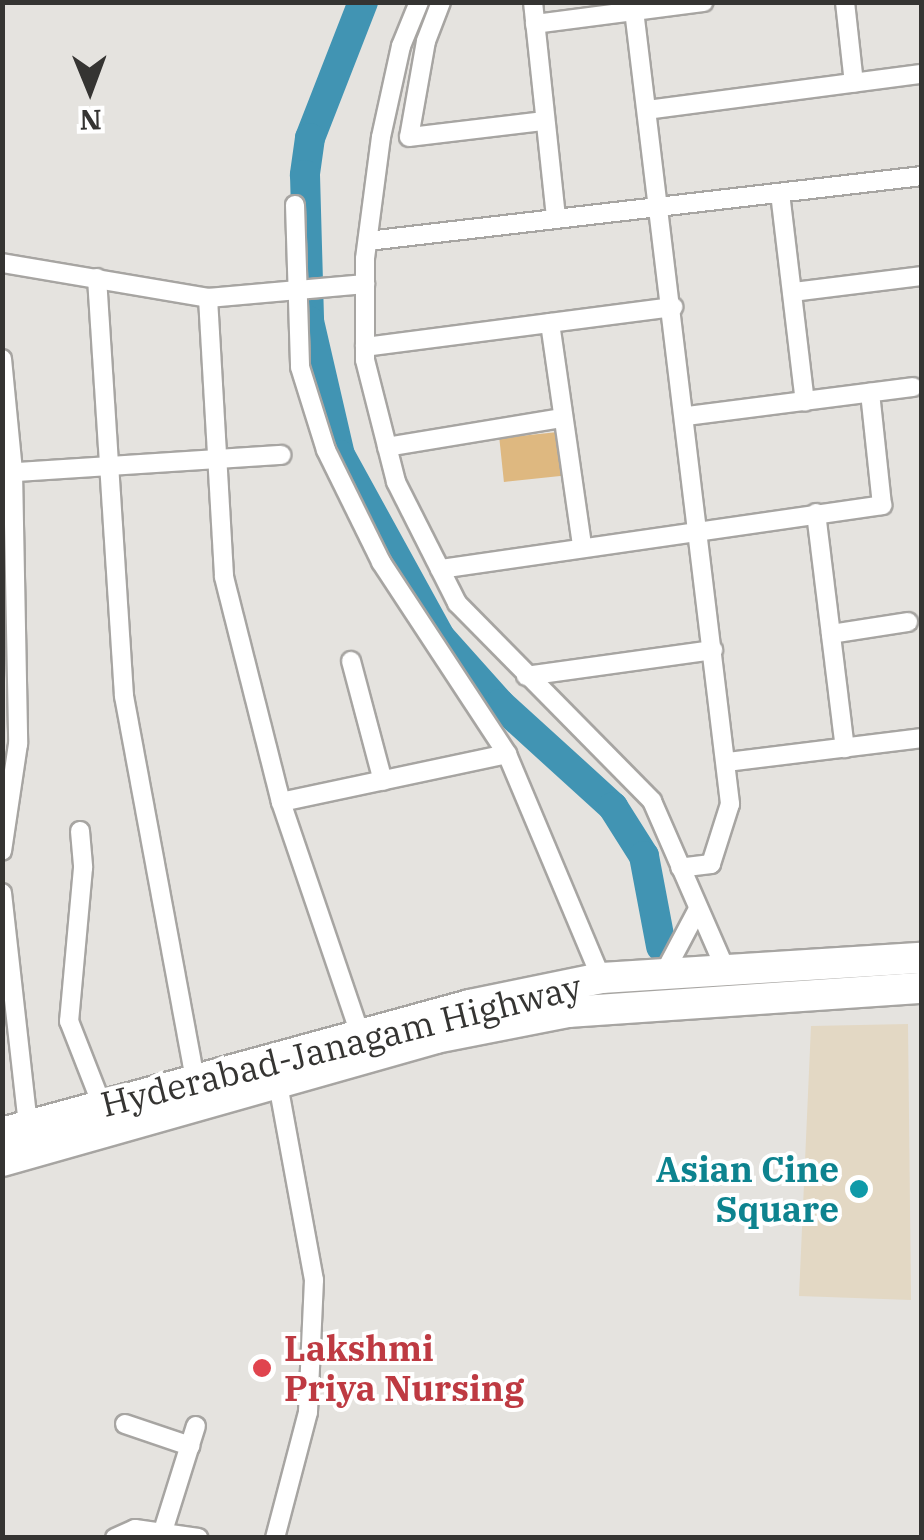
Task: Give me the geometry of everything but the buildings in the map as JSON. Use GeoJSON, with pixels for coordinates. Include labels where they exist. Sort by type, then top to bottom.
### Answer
{"type":"FeatureCollection","features":[{"type":"Feature","properties":{"kind":"highway","name":"Hyderabad-Janagam Highway"},"geometry":{"type":"LineString","coordinates":[[15,1129],[360,1034],[601,978],[922,958]]}},
{"type":"Feature","properties":{"kind":"highway","name":"Hyderabad-Janagam Highway"},"geometry":{"type":"LineString","coordinates":[[2,1161],[436,1038],[568,1012],[922,988]]}},
{"type":"Feature","properties":{"kind":"street"},"geometry":{"type":"LineString","coordinates":[[419,2],[401,46],[381,138],[365,284],[365,347],[396,482],[458,603],[652,801],[727,973]]}},
{"type":"Feature","properties":{"kind":"street"},"geometry":{"type":"LineString","coordinates":[[441,2],[426,41],[408,137],[544,120]]}},
{"type":"Feature","properties":{"kind":"street"},"geometry":{"type":"LineString","coordinates":[[533,2],[556,219]]}},
{"type":"Feature","properties":{"kind":"street"},"geometry":{"type":"LineString","coordinates":[[535,24],[634,8],[704,2]]}},
{"type":"Feature","properties":{"kind":"street"},"geometry":{"type":"LineString","coordinates":[[845,2],[854,82]]}},
{"type":"Feature","properties":{"kind":"street"},"geometry":{"type":"LineString","coordinates":[[634,8],[728,762],[730,804],[711,864],[680,868]]}},
{"type":"Feature","properties":{"kind":"street"},"geometry":{"type":"LineString","coordinates":[[647,110],[922,74]]}},
{"type":"Feature","properties":{"kind":"street"},"geometry":{"type":"LineString","coordinates":[[368,241],[922,176]]}},
{"type":"Feature","properties":{"kind":"street"},"geometry":{"type":"LineString","coordinates":[[780,193],[805,402]]}},
{"type":"Feature","properties":{"kind":"street"},"geometry":{"type":"LineString","coordinates":[[295,205],[300,367],[326,450],[381,562],[507,754],[601,978]]}},
{"type":"Feature","properties":{"kind":"street"},"geometry":{"type":"LineString","coordinates":[[2,263],[208,298],[299,293],[365,284]]}},
{"type":"Feature","properties":{"kind":"street"},"geometry":{"type":"LineString","coordinates":[[794,292],[922,276]]}},
{"type":"Feature","properties":{"kind":"street"},"geometry":{"type":"LineString","coordinates":[[98,278],[124,696],[195,1080]]}},
{"type":"Feature","properties":{"kind":"street"},"geometry":{"type":"LineString","coordinates":[[208,298],[224,578],[281,802],[360,1034]]}},
{"type":"Feature","properties":{"kind":"street"},"geometry":{"type":"LineString","coordinates":[[365,347],[673,307]]}},
{"type":"Feature","properties":{"kind":"street"},"geometry":{"type":"LineString","coordinates":[[550,323],[582,546]]}},
{"type":"Feature","properties":{"kind":"street"},"geometry":{"type":"LineString","coordinates":[[2,359],[8,473],[10,743],[2,851]]}},
{"type":"Feature","properties":{"kind":"street"},"geometry":{"type":"LineString","coordinates":[[687,416],[913,387]]}},
{"type":"Feature","properties":{"kind":"street"},"geometry":{"type":"LineString","coordinates":[[440,569],[882,505],[870,393]]}},
{"type":"Feature","properties":{"kind":"street"},"geometry":{"type":"LineString","coordinates":[[387,448],[563,418]]}},
{"type":"Feature","properties":{"kind":"street"},"geometry":{"type":"LineString","coordinates":[[8,473],[281,455]]}},
{"type":"Feature","properties":{"kind":"street"},"geometry":{"type":"LineString","coordinates":[[816,513],[845,748]]}},
{"type":"Feature","properties":{"kind":"street"},"geometry":{"type":"LineString","coordinates":[[831,634],[908,622]]}},
{"type":"Feature","properties":{"kind":"street"},"geometry":{"type":"LineString","coordinates":[[526,676],[713,650]]}},
{"type":"Feature","properties":{"kind":"street"},"geometry":{"type":"LineString","coordinates":[[351,661],[383,780]]}},
{"type":"Feature","properties":{"kind":"street"},"geometry":{"type":"LineString","coordinates":[[728,762],[922,738]]}},
{"type":"Feature","properties":{"kind":"street"},"geometry":{"type":"LineString","coordinates":[[281,802],[507,754]]}},
{"type":"Feature","properties":{"kind":"street"},"geometry":{"type":"LineString","coordinates":[[80,831],[83,868],[68,1021],[102,1105]]}},
{"type":"Feature","properties":{"kind":"street"},"geometry":{"type":"LineString","coordinates":[[2,892],[15,1129]]}},
{"type":"Feature","properties":{"kind":"street"},"geometry":{"type":"LineString","coordinates":[[662,977],[698,909]]}},
{"type":"Feature","properties":{"kind":"street"},"geometry":{"type":"LineString","coordinates":[[275,1538],[308,1412],[314,1280],[278,1083]]}},
{"type":"Feature","properties":{"kind":"street"},"geometry":{"type":"LineString","coordinates":[[124,1424],[190,1446]]}},
{"type":"Feature","properties":{"kind":"street"},"geometry":{"type":"LineString","coordinates":[[163,1530],[196,1426]]}},
{"type":"Feature","properties":{"kind":"street"},"geometry":{"type":"LineString","coordinates":[[115,1538],[135,1529],[198,1538]]}},
{"type":"Feature","properties":{"kind":"shaded area"},"geometry":{"type":"Polygon","coordinates":[[[558,432],[563,476],[504,482],[499,438],[558,432]]]}},
{"type":"Feature","properties":{"kind":"shaded area"},"geometry":{"type":"Polygon","coordinates":[[[908,1024],[911,1300],[799,1296],[811,1026],[908,1024]]]}},
{"type":"Feature","properties":{"kind":"waterway"},"geometry":{"type":"LineString","coordinates":[[363,2],[310,138],[305,175],[309,321],[340,455],[440,637],[500,704],[613,807],[644,856],[661,946]]}},
{"type":"Feature","properties":{"kind":"place","name":"Asian Cine Square"},"geometry":{"type":"Point","coordinates":[859,1189]}},
{"type":"Feature","properties":{"kind":"place","name":"Lakshmi Priya Nursing"},"geometry":{"type":"Point","coordinates":[262,1368]}}]}
